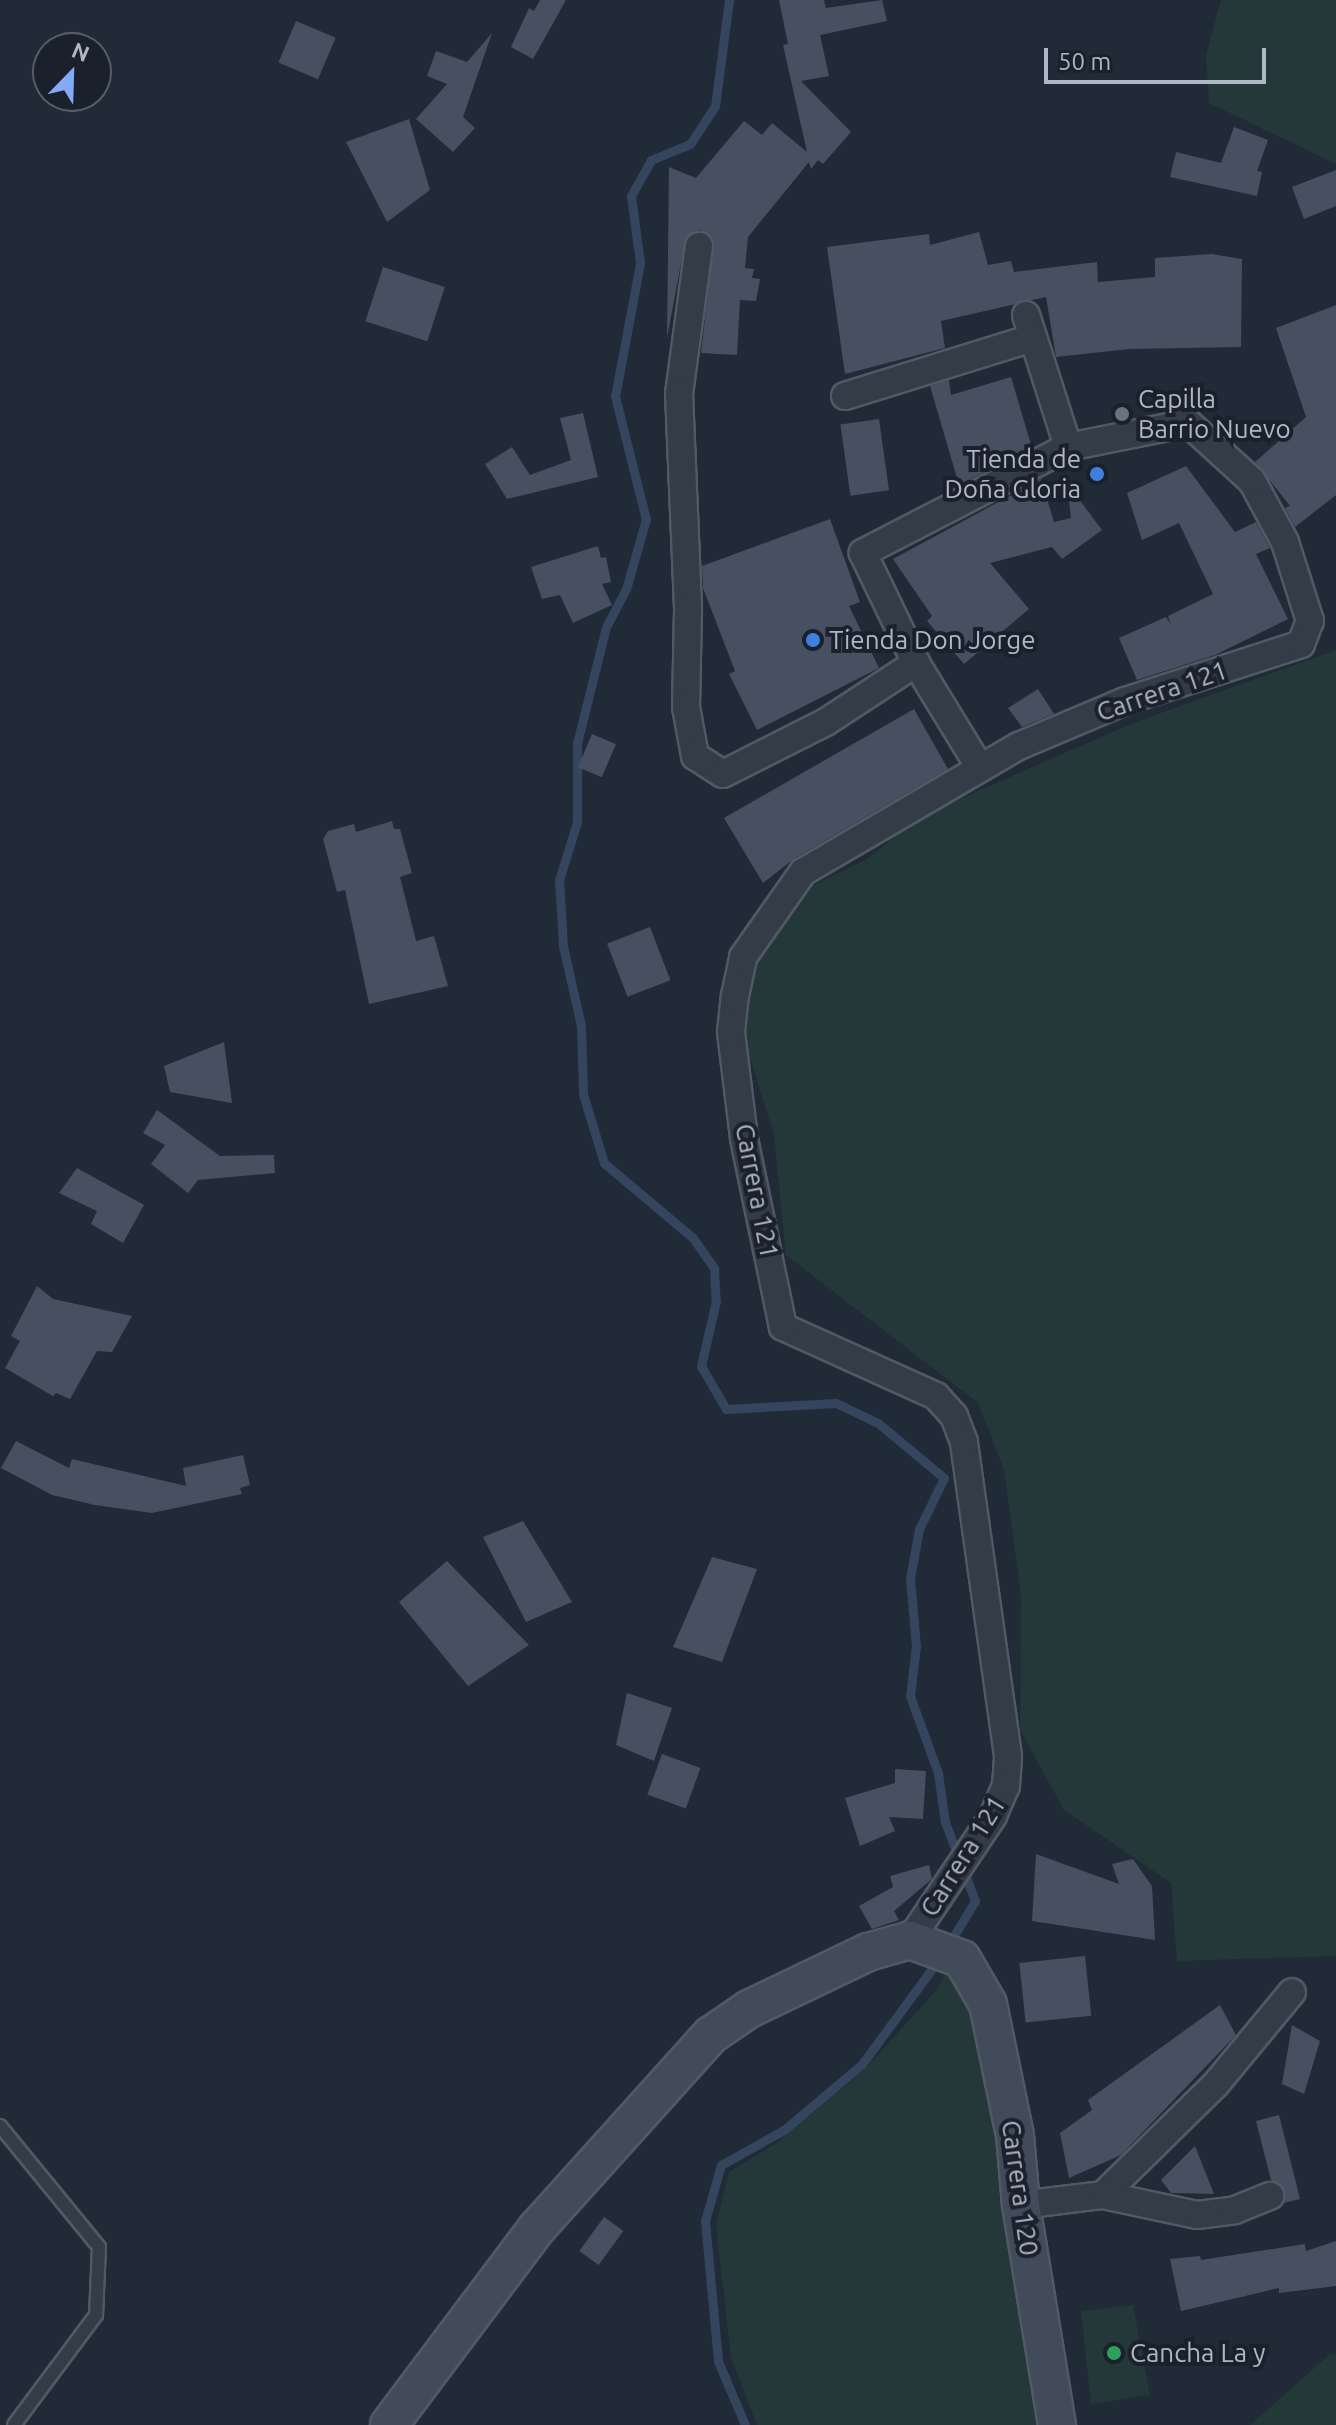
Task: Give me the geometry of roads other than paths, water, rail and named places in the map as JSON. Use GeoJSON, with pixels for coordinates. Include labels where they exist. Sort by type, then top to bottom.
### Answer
{"type":"FeatureCollection","features":[{"type":"Feature","properties":{"kind":"street"},"geometry":{"type":"LineString","coordinates":[[699,246],[679,393],[688,611],[686,707],[695,756],[723,774],[826,722],[916,663]]}},
{"type":"Feature","properties":{"kind":"street"},"geometry":{"type":"LineString","coordinates":[[845,396],[1029,327],[1068,447],[863,553],[916,663],[980,768]]}},
{"type":"Feature","properties":{"kind":"street","name":"Carrera 121"},"geometry":{"type":"LineString","coordinates":[[917,1941],[993,1816],[1006,1786],[1008,1756],[964,1442],[954,1416],[936,1396],[906,1379],[797,1337],[783,1327],[744,1138],[731,1032],[743,957],[803,872],[980,768],[1113,706],[1301,644],[1310,621],[1285,542],[1252,481],[1188,423],[1068,447]]}},
{"type":"Feature","properties":{"kind":"street"},"geometry":{"type":"LineString","coordinates":[[389,2425],[537,2228],[711,2035],[749,2009],[868,1952],[917,1941]]}},
{"type":"Feature","properties":{"kind":"street","name":"Carrera 120"},"geometry":{"type":"LineString","coordinates":[[917,1941],[962,1959],[988,2004],[1015,2135],[1021,2205],[1057,2425]]}},
{"type":"Feature","properties":{"kind":"street"},"geometry":{"type":"LineString","coordinates":[[1103,2195],[1216,2084],[1292,1992]]}},
{"type":"Feature","properties":{"kind":"street"},"geometry":{"type":"LineString","coordinates":[[1021,2205],[1103,2195],[1197,2215],[1235,2210],[1270,2196]]}},
{"type":"Feature","properties":{"kind":"lane"},"geometry":{"type":"LineString","coordinates":[[0,2126],[99,2247],[96,2315],[14,2425]]}},
{"type":"Feature","properties":{"kind":"waterway"},"geometry":{"type":"LineString","coordinates":[[729,0],[715,106],[690,144],[651,160],[631,196],[640,263],[615,396],[646,519],[626,589],[606,627],[577,743],[577,822],[559,880],[563,946],[581,1026],[583,1094],[604,1163],[693,1238],[714,1268],[716,1301],[701,1366],[726,1409],[836,1403],[878,1423],[944,1478],[919,1529],[910,1578],[916,1646],[910,1696],[938,1773],[945,1822],[975,1901],[947,1947]]}},
{"type":"Feature","properties":{"kind":"waterway"},"geometry":{"type":"LineString","coordinates":[[745,2425],[718,2361],[705,2221],[721,2165],[784,2130],[862,2064],[939,1959]]}},
{"type":"Feature","properties":{"kind":"place","name":"Capilla Barrio Nuevo"},"geometry":{"type":"Point","coordinates":[1122,414]}},
{"type":"Feature","properties":{"kind":"place","name":"Tienda de Doña Gloria"},"geometry":{"type":"Point","coordinates":[1097,474]}},
{"type":"Feature","properties":{"kind":"place","name":"Tienda Don Jorge"},"geometry":{"type":"Point","coordinates":[813,640]}},
{"type":"Feature","properties":{"kind":"place","name":"Cancha La y"},"geometry":{"type":"Point","coordinates":[1114,2353]}}]}
